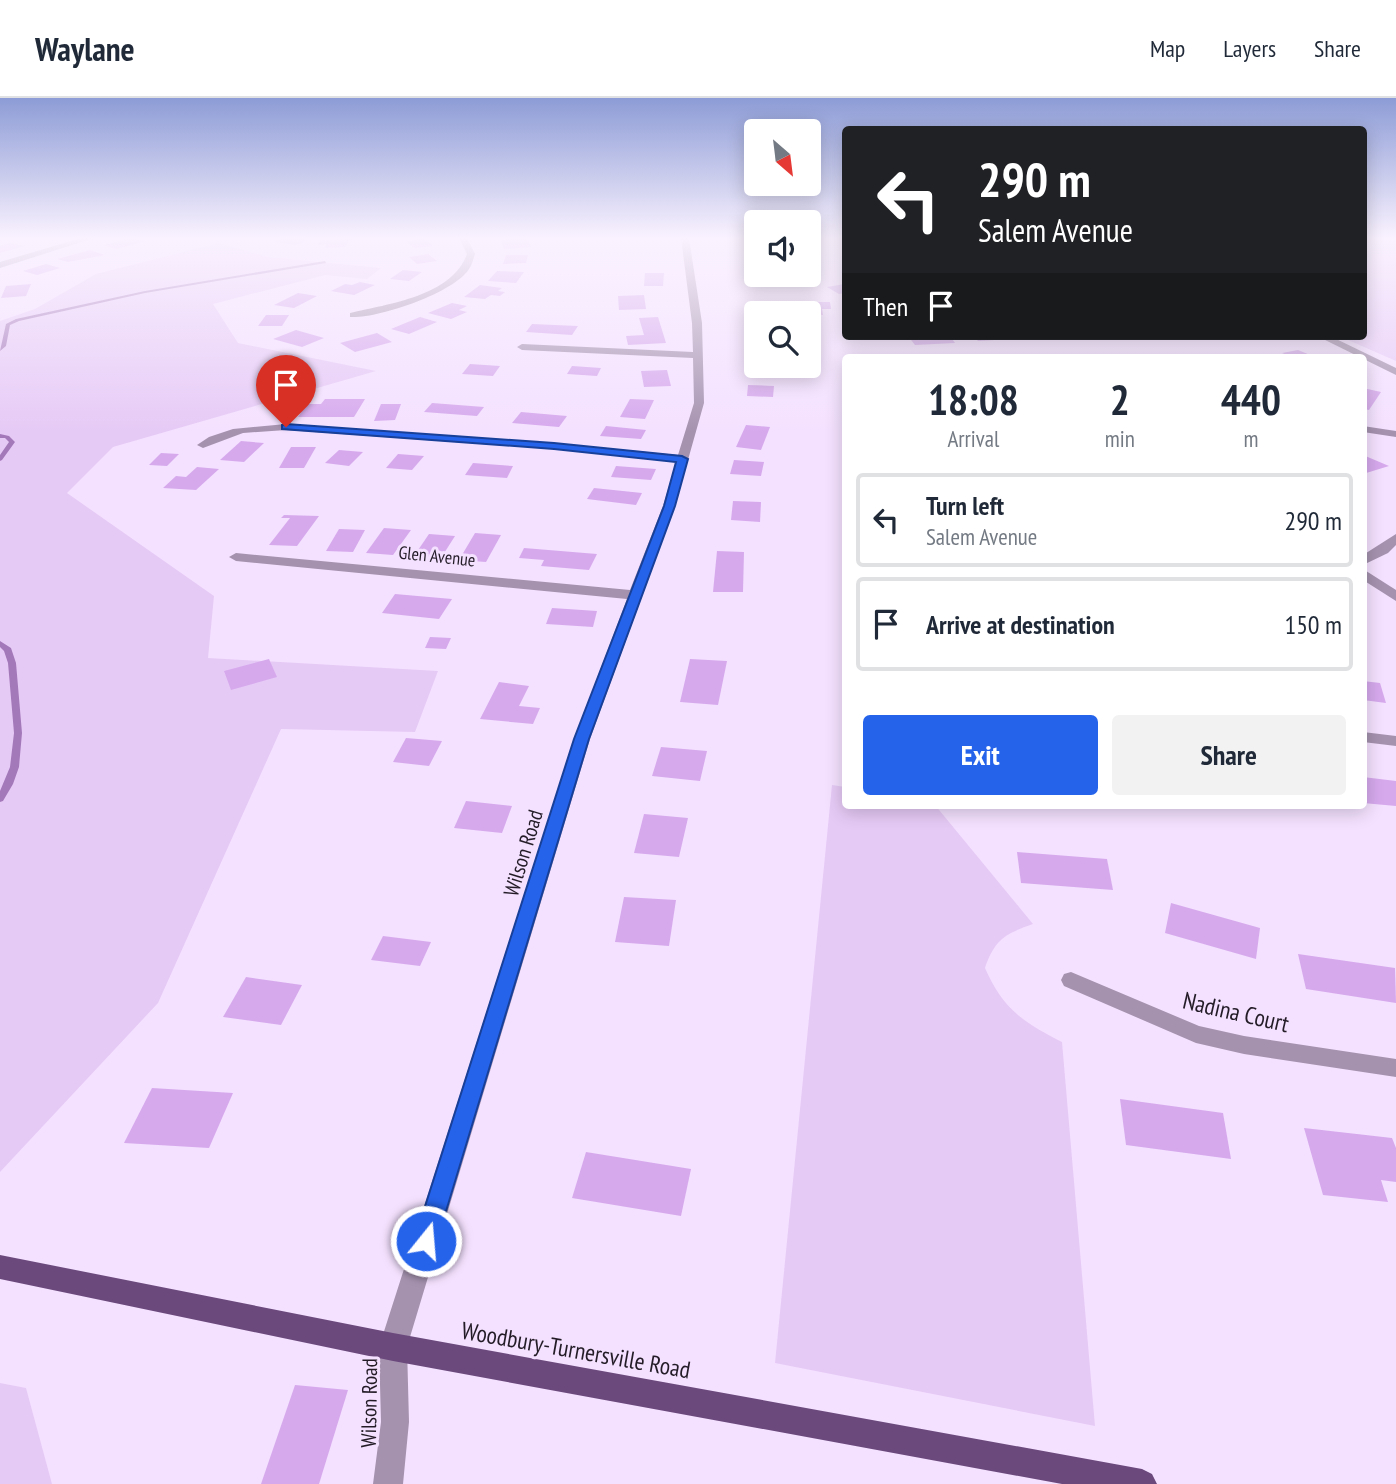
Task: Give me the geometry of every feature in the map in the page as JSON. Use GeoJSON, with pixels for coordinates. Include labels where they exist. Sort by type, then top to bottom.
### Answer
{"type":"FeatureCollection","features":[{"type":"Feature","properties":{"kind":"main road","name":"Woodbury-Turnersville Road"},"geometry":{"type":"LineString","coordinates":[[0,1267],[393,1347],[1142,1484]]}},
{"type":"Feature","properties":{"kind":"street"},"geometry":{"type":"LineString","coordinates":[[353,315],[405,303]]}},
{"type":"Feature","properties":{"kind":"street","name":"Wilson Road"},"geometry":{"type":"LineString","coordinates":[[388,1484],[395,1422],[393,1347],[582,739],[669,506],[699,403],[694,303]]}},
{"type":"Feature","properties":{"kind":"street"},"geometry":{"type":"LineString","coordinates":[[1330,340],[1359,354]]}},
{"type":"Feature","properties":{"kind":"street"},"geometry":{"type":"LineString","coordinates":[[522,347],[698,355]]}},
{"type":"Feature","properties":{"kind":"street"},"geometry":{"type":"LineString","coordinates":[[1367,358],[1396,372]]}},
{"type":"Feature","properties":{"kind":"street"},"geometry":{"type":"LineString","coordinates":[[203,445],[246,427],[286,427],[554,446],[682,459]]}},
{"type":"Feature","properties":{"kind":"street"},"geometry":{"type":"LineString","coordinates":[[1367,430],[1396,434]]}},
{"type":"Feature","properties":{"kind":"street"},"geometry":{"type":"LineString","coordinates":[[1367,559],[1383,550],[1396,538]]}},
{"type":"Feature","properties":{"kind":"street","name":"Glen Avenue"},"geometry":{"type":"LineString","coordinates":[[236,557],[634,595]]}},
{"type":"Feature","properties":{"kind":"street"},"geometry":{"type":"LineString","coordinates":[[1367,576],[1396,597]]}},
{"type":"Feature","properties":{"kind":"street"},"geometry":{"type":"LineString","coordinates":[[1367,737],[1396,741]]}},
{"type":"Feature","properties":{"kind":"street","name":"Nadina Court"},"geometry":{"type":"LineString","coordinates":[[1071,980],[1196,1034],[1244,1045],[1396,1068]]}},
{"type":"Feature","properties":{"kind":"shaded area"},"geometry":{"type":"Polygon","coordinates":[[[46,303],[218,303],[213,304],[238,343],[376,371],[113,447],[67,493],[214,596],[208,658],[438,671],[415,732],[281,729],[158,1003],[0,1172],[0,321],[46,303]]]}},
{"type":"Feature","properties":{"kind":"shaded area"},"geometry":{"type":"Polygon","coordinates":[[[1367,303],[1396,303],[1396,361],[1348,340],[1367,340],[1367,303]]]}},
{"type":"Feature","properties":{"kind":"shaded area"},"geometry":{"type":"Polygon","coordinates":[[[832,785],[842,787],[842,809],[938,809],[1033,924],[1002,939],[993,950],[985,968],[999,994],[1016,1013],[1062,1042],[1095,1426],[775,1363],[832,785]]]}},
{"type":"Feature","properties":{"kind":"shaded area"},"geometry":{"type":"Polygon","coordinates":[[[0,1383],[26,1388],[52,1484],[0,1484],[0,1383]]]}},
{"type":"Feature","properties":{"kind":"building"},"geometry":{"type":"Polygon","coordinates":[[[279,303],[304,303],[294,308],[274,305],[279,303]]]}},
{"type":"Feature","properties":{"kind":"building"},"geometry":{"type":"Polygon","coordinates":[[[452,303],[467,306],[459,310],[467,312],[451,319],[428,313],[452,303]]]}},
{"type":"Feature","properties":{"kind":"building"},"geometry":{"type":"Polygon","coordinates":[[[618,303],[645,303],[646,309],[619,310],[618,303]]]}},
{"type":"Feature","properties":{"kind":"building"},"geometry":{"type":"Polygon","coordinates":[[[821,303],[830,303],[831,309],[822,309],[821,315],[821,303]]]}},
{"type":"Feature","properties":{"kind":"building"},"geometry":{"type":"Polygon","coordinates":[[[266,315],[289,315],[282,326],[258,326],[266,315]]]}},
{"type":"Feature","properties":{"kind":"building"},"geometry":{"type":"Polygon","coordinates":[[[420,317],[437,322],[409,334],[391,329],[420,317]]]}},
{"type":"Feature","properties":{"kind":"building"},"geometry":{"type":"Polygon","coordinates":[[[658,317],[666,343],[628,345],[626,336],[644,335],[639,318],[658,317]]]}},
{"type":"Feature","properties":{"kind":"building"},"geometry":{"type":"Polygon","coordinates":[[[532,324],[578,326],[572,335],[526,332],[532,324]]]}},
{"type":"Feature","properties":{"kind":"building"},"geometry":{"type":"Polygon","coordinates":[[[296,330],[324,338],[302,347],[273,339],[296,330]]]}},
{"type":"Feature","properties":{"kind":"building"},"geometry":{"type":"Polygon","coordinates":[[[377,333],[392,342],[355,352],[340,343],[377,333]]]}},
{"type":"Feature","properties":{"kind":"building"},"geometry":{"type":"Polygon","coordinates":[[[911,340],[953,340],[955,343],[915,345],[911,340]]]}},
{"type":"Feature","properties":{"kind":"building"},"geometry":{"type":"Polygon","coordinates":[[[1298,350],[1308,354],[1284,354],[1282,353],[1298,350]]]}},
{"type":"Feature","properties":{"kind":"building"},"geometry":{"type":"Polygon","coordinates":[[[470,364],[500,366],[493,376],[462,374],[470,364]]]}},
{"type":"Feature","properties":{"kind":"building"},"geometry":{"type":"Polygon","coordinates":[[[572,366],[601,368],[597,376],[567,374],[572,366]]]}},
{"type":"Feature","properties":{"kind":"building"},"geometry":{"type":"Polygon","coordinates":[[[667,370],[671,386],[644,387],[641,371],[667,370]]]}},
{"type":"Feature","properties":{"kind":"building"},"geometry":{"type":"Polygon","coordinates":[[[748,385],[774,386],[773,397],[747,396],[748,385]]]}},
{"type":"Feature","properties":{"kind":"building"},"geometry":{"type":"Polygon","coordinates":[[[1367,389],[1381,392],[1369,410],[1367,389]]]}},
{"type":"Feature","properties":{"kind":"building"},"geometry":{"type":"Polygon","coordinates":[[[325,399],[365,399],[354,417],[298,417],[307,404],[321,404],[325,399]]]}},
{"type":"Feature","properties":{"kind":"building"},"geometry":{"type":"Polygon","coordinates":[[[630,399],[654,400],[645,419],[620,417],[630,399]]]}},
{"type":"Feature","properties":{"kind":"building"},"geometry":{"type":"Polygon","coordinates":[[[432,403],[484,407],[477,416],[424,412],[432,403]]]}},
{"type":"Feature","properties":{"kind":"building"},"geometry":{"type":"Polygon","coordinates":[[[381,404],[401,404],[395,420],[374,421],[381,404]]]}},
{"type":"Feature","properties":{"kind":"building"},"geometry":{"type":"Polygon","coordinates":[[[521,412],[567,416],[559,427],[512,423],[521,412]]]}},
{"type":"Feature","properties":{"kind":"building"},"geometry":{"type":"Polygon","coordinates":[[[746,425],[770,427],[761,450],[736,447],[746,425]]]}},
{"type":"Feature","properties":{"kind":"building"},"geometry":{"type":"Polygon","coordinates":[[[606,426],[646,430],[641,439],[600,436],[606,426]]]}},
{"type":"Feature","properties":{"kind":"building"},"geometry":{"type":"Polygon","coordinates":[[[241,441],[264,443],[244,462],[220,460],[241,441]]]}},
{"type":"Feature","properties":{"kind":"building"},"geometry":{"type":"Polygon","coordinates":[[[291,447],[316,447],[304,468],[279,468],[291,447]]]}},
{"type":"Feature","properties":{"kind":"building"},"geometry":{"type":"Polygon","coordinates":[[[339,450],[363,452],[349,466],[325,463],[339,450]]]}},
{"type":"Feature","properties":{"kind":"building"},"geometry":{"type":"Polygon","coordinates":[[[161,453],[179,454],[167,466],[149,465],[161,453]]]}},
{"type":"Feature","properties":{"kind":"building"},"geometry":{"type":"Polygon","coordinates":[[[398,454],[424,456],[412,470],[386,468],[398,454]]]}},
{"type":"Feature","properties":{"kind":"building"},"geometry":{"type":"Polygon","coordinates":[[[1367,457],[1389,466],[1367,473],[1367,457]]]}},
{"type":"Feature","properties":{"kind":"building"},"geometry":{"type":"Polygon","coordinates":[[[734,460],[764,462],[761,476],[730,474],[734,460]]]}},
{"type":"Feature","properties":{"kind":"building"},"geometry":{"type":"Polygon","coordinates":[[[473,463],[513,466],[507,478],[465,475],[473,463]]]}},
{"type":"Feature","properties":{"kind":"building"},"geometry":{"type":"Polygon","coordinates":[[[616,466],[656,469],[651,480],[611,477],[616,466]]]}},
{"type":"Feature","properties":{"kind":"building"},"geometry":{"type":"Polygon","coordinates":[[[197,467],[219,469],[196,490],[163,488],[176,476],[186,477],[197,467]]]}},
{"type":"Feature","properties":{"kind":"building"},"geometry":{"type":"Polygon","coordinates":[[[594,488],[642,493],[636,505],[587,499],[594,488]]]}},
{"type":"Feature","properties":{"kind":"building"},"geometry":{"type":"Polygon","coordinates":[[[733,501],[761,502],[760,522],[731,520],[733,501]]]}},
{"type":"Feature","properties":{"kind":"building"},"geometry":{"type":"Polygon","coordinates":[[[284,515],[319,516],[297,546],[269,545],[290,518],[281,518],[284,515]]]}},
{"type":"Feature","properties":{"kind":"building"},"geometry":{"type":"Polygon","coordinates":[[[384,528],[411,530],[393,555],[366,553],[384,528]]]}},
{"type":"Feature","properties":{"kind":"building"},"geometry":{"type":"Polygon","coordinates":[[[339,529],[365,530],[353,552],[326,551],[339,529]]]}},
{"type":"Feature","properties":{"kind":"building"},"geometry":{"type":"Polygon","coordinates":[[[475,533],[501,535],[486,562],[459,560],[475,533]]]}},
{"type":"Feature","properties":{"kind":"building"},"geometry":{"type":"Polygon","coordinates":[[[429,534],[455,536],[441,558],[414,556],[429,534]]]}},
{"type":"Feature","properties":{"kind":"building"},"geometry":{"type":"Polygon","coordinates":[[[524,548],[597,554],[589,570],[541,566],[544,560],[519,558],[524,548]]]}},
{"type":"Feature","properties":{"kind":"building"},"geometry":{"type":"Polygon","coordinates":[[[717,551],[744,552],[743,592],[713,592],[717,551]]]}},
{"type":"Feature","properties":{"kind":"building"},"geometry":{"type":"Polygon","coordinates":[[[395,594],[452,599],[439,619],[382,613],[395,594]]]}},
{"type":"Feature","properties":{"kind":"building"},"geometry":{"type":"Polygon","coordinates":[[[552,608],[597,611],[593,627],[546,624],[552,608]]]}},
{"type":"Feature","properties":{"kind":"building"},"geometry":{"type":"Polygon","coordinates":[[[430,637],[451,638],[446,649],[425,648],[430,637]]]}},
{"type":"Feature","properties":{"kind":"building"},"geometry":{"type":"Polygon","coordinates":[[[269,659],[277,677],[231,690],[224,671],[269,659]]]}},
{"type":"Feature","properties":{"kind":"building"},"geometry":{"type":"Polygon","coordinates":[[[690,659],[727,661],[718,705],[680,702],[690,659]]]}},
{"type":"Feature","properties":{"kind":"building"},"geometry":{"type":"Polygon","coordinates":[[[1367,681],[1380,683],[1386,703],[1367,701],[1367,681]]]}},
{"type":"Feature","properties":{"kind":"building"},"geometry":{"type":"Polygon","coordinates":[[[499,682],[529,686],[519,706],[540,708],[533,724],[480,719],[499,682]]]}},
{"type":"Feature","properties":{"kind":"building"},"geometry":{"type":"Polygon","coordinates":[[[406,738],[442,741],[429,766],[393,762],[406,738]]]}},
{"type":"Feature","properties":{"kind":"building"},"geometry":{"type":"Polygon","coordinates":[[[661,747],[707,751],[700,781],[652,776],[661,747]]]}},
{"type":"Feature","properties":{"kind":"building"},"geometry":{"type":"Polygon","coordinates":[[[1367,777],[1396,781],[1396,806],[1367,803],[1367,777]]]}},
{"type":"Feature","properties":{"kind":"building"},"geometry":{"type":"Polygon","coordinates":[[[466,801],[512,806],[502,833],[454,828],[466,801]]]}},
{"type":"Feature","properties":{"kind":"building"},"geometry":{"type":"Polygon","coordinates":[[[644,814],[688,818],[679,857],[634,853],[644,814]]]}},
{"type":"Feature","properties":{"kind":"building"},"geometry":{"type":"Polygon","coordinates":[[[1017,852],[1107,859],[1113,890],[1021,883],[1017,852]]]}},
{"type":"Feature","properties":{"kind":"building"},"geometry":{"type":"Polygon","coordinates":[[[624,897],[676,900],[669,946],[615,942],[624,897]]]}},
{"type":"Feature","properties":{"kind":"building"},"geometry":{"type":"Polygon","coordinates":[[[1171,903],[1260,928],[1256,959],[1165,933],[1171,903]]]}},
{"type":"Feature","properties":{"kind":"building"},"geometry":{"type":"Polygon","coordinates":[[[383,936],[431,942],[420,966],[371,960],[383,936]]]}},
{"type":"Feature","properties":{"kind":"building"},"geometry":{"type":"Polygon","coordinates":[[[1298,954],[1395,968],[1396,1003],[1306,989],[1298,954]]]}},
{"type":"Feature","properties":{"kind":"building"},"geometry":{"type":"Polygon","coordinates":[[[246,977],[302,985],[281,1025],[223,1017],[246,977]]]}},
{"type":"Feature","properties":{"kind":"building"},"geometry":{"type":"Polygon","coordinates":[[[152,1088],[233,1093],[209,1148],[124,1143],[152,1088]]]}},
{"type":"Feature","properties":{"kind":"building"},"geometry":{"type":"Polygon","coordinates":[[[1120,1099],[1223,1113],[1231,1159],[1126,1145],[1120,1099]]]}},
{"type":"Feature","properties":{"kind":"building"},"geometry":{"type":"Polygon","coordinates":[[[1304,1128],[1392,1138],[1396,1148],[1396,1182],[1381,1180],[1388,1202],[1323,1195],[1304,1128]]]}},
{"type":"Feature","properties":{"kind":"building"},"geometry":{"type":"Polygon","coordinates":[[[586,1152],[691,1169],[681,1216],[572,1198],[586,1152]]]}},
{"type":"Feature","properties":{"kind":"building"},"geometry":{"type":"Polygon","coordinates":[[[295,1385],[348,1390],[319,1484],[261,1484],[295,1385]]]}},
{"type":"Feature","properties":{"kind":"waterway"},"geometry":{"type":"LineString","coordinates":[[0,350],[4,346],[8,324],[97,303]]}},
{"type":"Feature","properties":{"kind":"waterway"},"geometry":{"type":"LineString","coordinates":[[0,436],[7,437],[12,442],[0,459]]}},
{"type":"Feature","properties":{"kind":"waterway"},"geometry":{"type":"LineString","coordinates":[[0,643],[8,650],[12,663],[18,733],[14,767],[9,784],[0,799]]}},
{"type":"Feature","properties":{"kind":"route"},"geometry":{"type":"LineString","coordinates":[[286,427],[554,446],[682,459],[669,506],[582,739],[426,1241]]}}]}
